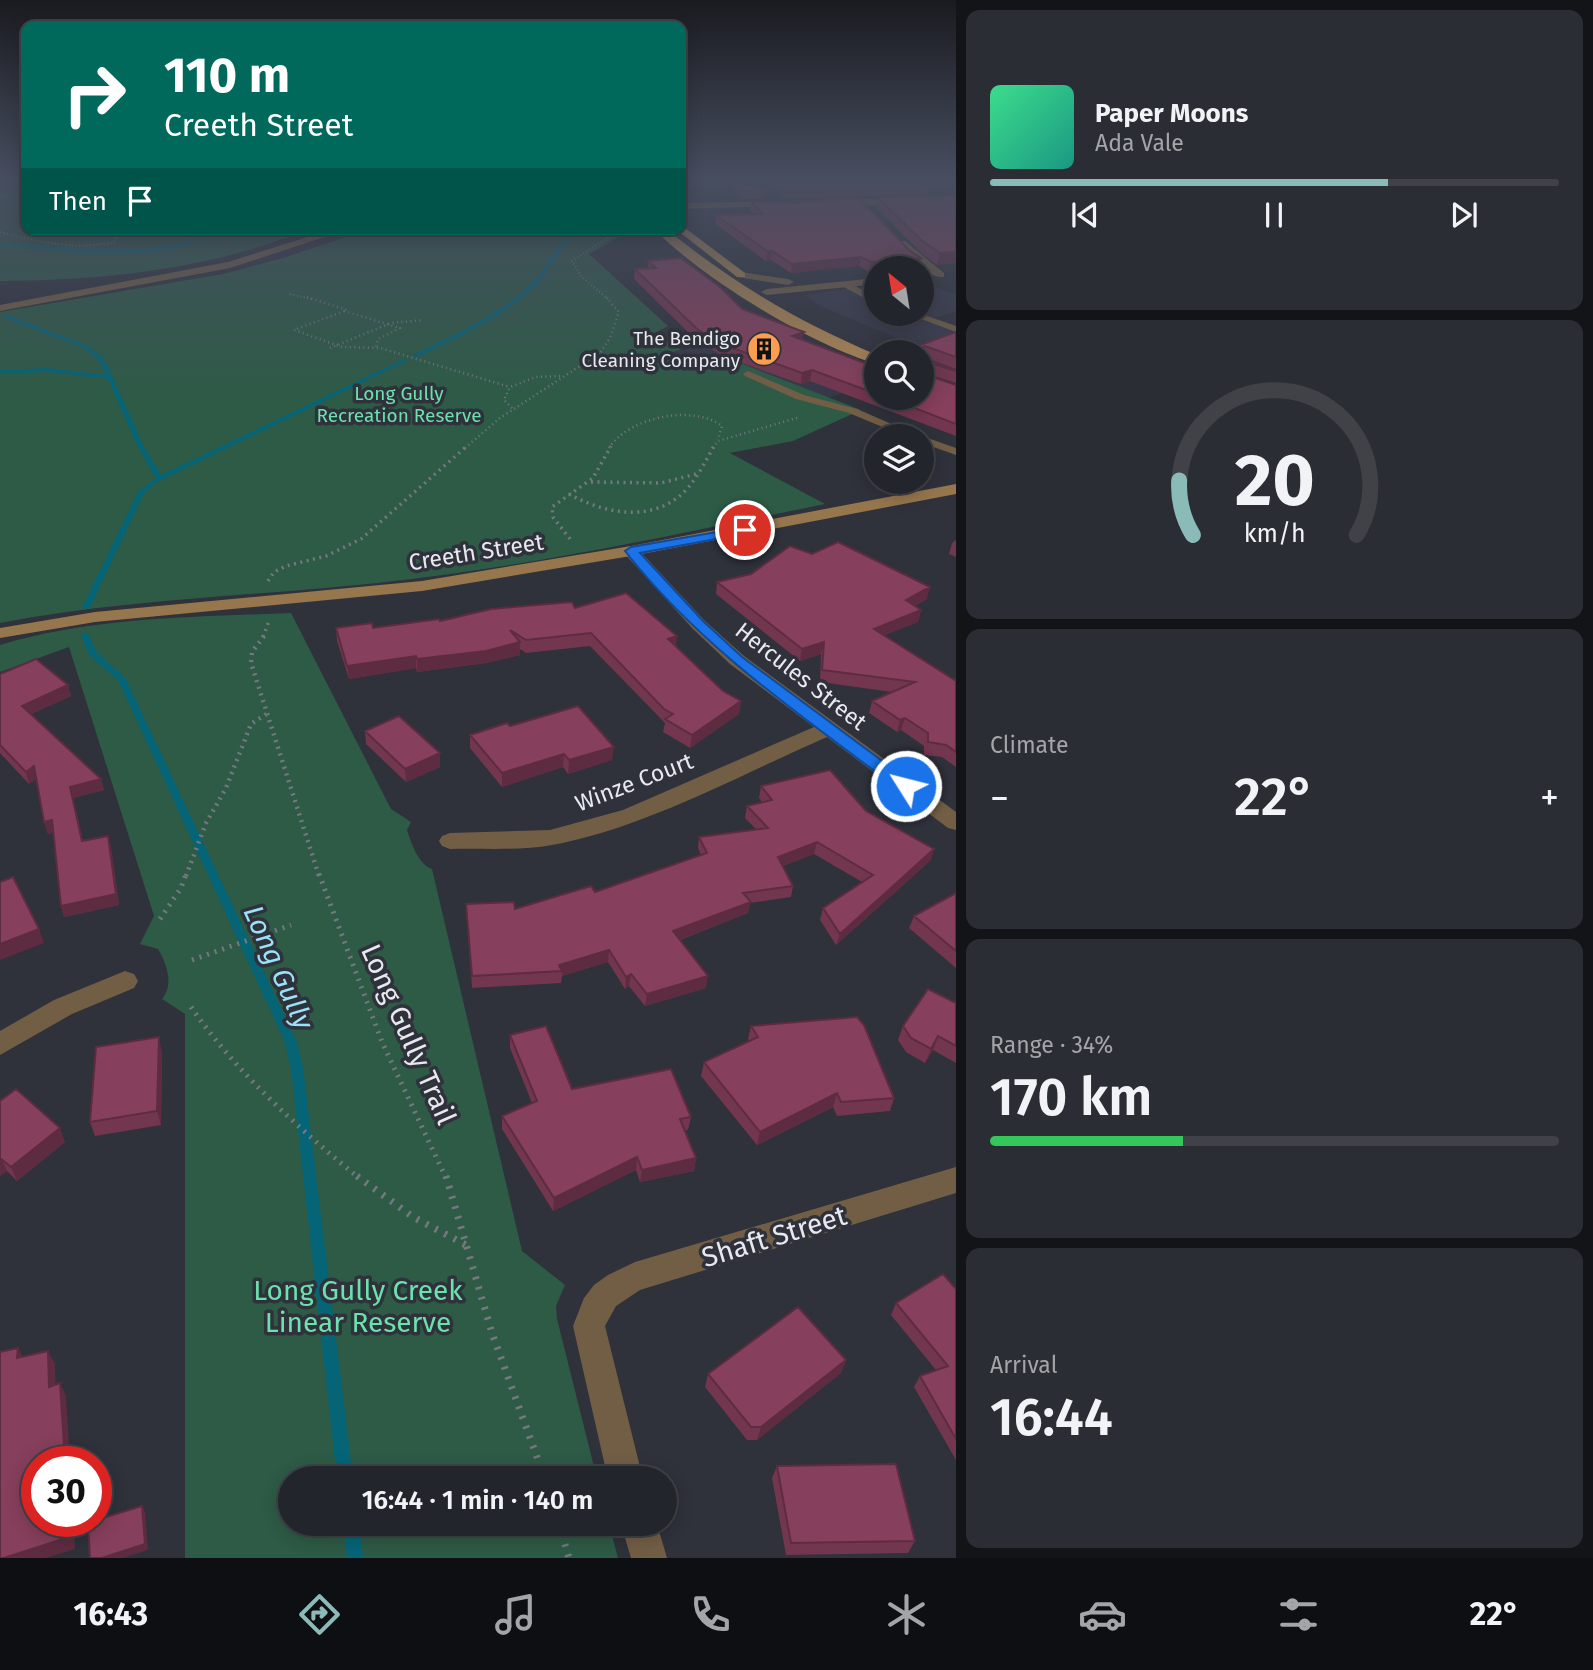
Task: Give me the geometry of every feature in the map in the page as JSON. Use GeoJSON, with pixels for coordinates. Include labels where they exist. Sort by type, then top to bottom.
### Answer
{"type":"FeatureCollection","features":[{"type":"Feature","properties":{"kind":"main road"},"geometry":{"type":"LineString","coordinates":[[688,252],[754,299],[864,354]]}},
{"type":"Feature","properties":{"kind":"main road"},"geometry":{"type":"LineString","coordinates":[[711,252],[767,292],[815,318],[865,340]]}},
{"type":"Feature","properties":{"kind":"main road","name":"Creeth Street"},"geometry":{"type":"LineString","coordinates":[[0,633],[75,619],[422,586],[631,551],[956,489]]}},
{"type":"Feature","properties":{"kind":"street"},"geometry":{"type":"LineString","coordinates":[[0,308],[220,268],[272,252]]}},
{"type":"Feature","properties":{"kind":"street"},"geometry":{"type":"LineString","coordinates":[[910,252],[938,275]]}},
{"type":"Feature","properties":{"kind":"street"},"geometry":{"type":"LineString","coordinates":[[741,275],[825,286]]}},
{"type":"Feature","properties":{"kind":"street"},"geometry":{"type":"LineString","coordinates":[[934,275],[953,278]]}},
{"type":"Feature","properties":{"kind":"street"},"geometry":{"type":"LineString","coordinates":[[767,292],[864,282]]}},
{"type":"Feature","properties":{"kind":"street","name":"Hercules Street"},"geometry":{"type":"LineString","coordinates":[[631,551],[723,648],[827,729],[956,822]]}},
{"type":"Feature","properties":{"kind":"street","name":"Winze Court"},"geometry":{"type":"LineString","coordinates":[[450,841],[550,838],[596,827],[827,729]]}},
{"type":"Feature","properties":{"kind":"street"},"geometry":{"type":"LineString","coordinates":[[0,1044],[62,1007],[125,981]]}},
{"type":"Feature","properties":{"kind":"street","name":"Shaft Street"},"geometry":{"type":"LineString","coordinates":[[623,1466],[589,1326],[598,1302],[610,1291],[635,1277],[956,1180]]}},
{"type":"Feature","properties":{"kind":"street"},"geometry":{"type":"LineString","coordinates":[[643,1536],[649,1558]]}},
{"type":"Feature","properties":{"kind":"lane"},"geometry":{"type":"LineString","coordinates":[[845,284],[864,295]]}},
{"type":"Feature","properties":{"kind":"lane"},"geometry":{"type":"LineString","coordinates":[[934,322],[956,329]]}},
{"type":"Feature","properties":{"kind":"lane"},"geometry":{"type":"LineString","coordinates":[[748,374],[800,397],[859,413],[885,424]]}},
{"type":"Feature","properties":{"kind":"lane"},"geometry":{"type":"LineString","coordinates":[[934,444],[956,452]]}},
{"type":"Feature","properties":{"kind":"path"},"geometry":{"type":"LineString","coordinates":[[267,584],[270,576],[280,569],[343,549],[361,539],[454,455],[512,408],[600,354],[610,338],[619,314],[617,307],[592,287],[572,261],[586,252]]}},
{"type":"Feature","properties":{"kind":"path"},"geometry":{"type":"LineString","coordinates":[[290,294],[295,292],[347,310],[294,330],[335,345],[353,348],[376,347],[510,387],[536,377],[563,376]]}},
{"type":"Feature","properties":{"kind":"path"},"geometry":{"type":"LineString","coordinates":[[343,311],[400,330],[379,340],[376,347]]}},
{"type":"Feature","properties":{"kind":"path"},"geometry":{"type":"LineString","coordinates":[[330,348],[386,324],[425,320]]}},
{"type":"Feature","properties":{"kind":"path"},"geometry":{"type":"LineString","coordinates":[[510,387],[504,400],[512,408]]}},
{"type":"Feature","properties":{"kind":"path"},"geometry":{"type":"LineString","coordinates":[[718,440],[733,434],[782,424],[826,405]]}},
{"type":"Feature","properties":{"kind":"path"},"geometry":{"type":"LineString","coordinates":[[569,494],[605,510],[634,513],[662,506],[684,493],[718,440],[722,426],[713,418],[704,416],[670,418],[631,428],[614,441],[590,482],[569,494],[555,503],[551,511],[586,559]]}},
{"type":"Feature","properties":{"kind":"path"},"geometry":{"type":"LineString","coordinates":[[590,482],[661,484],[696,474]]}},
{"type":"Feature","properties":{"kind":"path","name":"Long Gully Trail"},"geometry":{"type":"LineString","coordinates":[[269,610],[268,628],[251,657],[255,679],[269,713],[304,834],[331,912],[382,1041],[438,1157],[468,1246],[492,1333],[540,1466]]}},
{"type":"Feature","properties":{"kind":"path"},"geometry":{"type":"LineString","coordinates":[[160,919],[180,888],[206,823],[226,788],[251,724],[269,713]]}},
{"type":"Feature","properties":{"kind":"path"},"geometry":{"type":"LineString","coordinates":[[192,960],[291,925]]}},
{"type":"Feature","properties":{"kind":"path"},"geometry":{"type":"LineString","coordinates":[[191,1007],[224,1051],[321,1149],[384,1198],[437,1232],[468,1246]]}},
{"type":"Feature","properties":{"kind":"path"},"geometry":{"type":"LineString","coordinates":[[563,1536],[569,1558]]}},
{"type":"Feature","properties":{"kind":"shaded area"},"geometry":{"type":"Polygon","coordinates":[[[864,287],[864,324],[820,306],[805,295],[864,287]]]}},
{"type":"Feature","properties":{"kind":"shaded area"},"geometry":{"type":"Polygon","coordinates":[[[934,287],[956,294],[956,311],[936,318],[956,326],[956,362],[934,353],[934,340],[903,340],[869,326],[934,326],[934,287]]]}},
{"type":"Feature","properties":{"kind":"shaded area"},"geometry":{"type":"Polygon","coordinates":[[[769,331],[864,373],[864,384],[829,398],[743,364],[731,367],[681,363],[661,355],[769,331]]]}},
{"type":"Feature","properties":{"kind":"green space"},"geometry":{"type":"Polygon","coordinates":[[[0,252],[241,252],[192,264],[116,275],[0,281],[0,252]]]}},
{"type":"Feature","properties":{"kind":"green space","name":"Long Gully Recreation Reserve"},"geometry":{"type":"Polygon","coordinates":[[[302,252],[593,252],[589,254],[668,326],[655,333],[681,350],[662,355],[702,366],[743,364],[861,410],[793,441],[730,453],[825,504],[619,546],[464,572],[360,585],[154,602],[0,623],[0,312],[223,274],[302,252]]]}},
{"type":"Feature","properties":{"kind":"green space","name":"Long Gully Creek Linear Reserve"},"geometry":{"type":"Polygon","coordinates":[[[291,613],[391,809],[411,822],[407,830],[413,847],[423,863],[432,869],[522,1251],[565,1285],[556,1306],[557,1319],[594,1466],[278,1466],[278,1536],[612,1536],[618,1558],[185,1558],[185,1014],[162,999],[168,987],[168,974],[158,949],[140,944],[154,916],[69,647],[0,672],[0,645],[71,629],[181,618],[291,613]]]}},
{"type":"Feature","properties":{"kind":"building"},"geometry":{"type":"Polygon","coordinates":[[[773,252],[911,252],[918,256],[861,257],[792,264],[773,252]]]}},
{"type":"Feature","properties":{"kind":"building"},"geometry":{"type":"Polygon","coordinates":[[[681,258],[720,287],[742,309],[804,332],[792,336],[864,363],[864,389],[812,370],[802,373],[727,346],[697,329],[635,269],[656,268],[648,261],[681,258]]]}},
{"type":"Feature","properties":{"kind":"building"},"geometry":{"type":"Polygon","coordinates":[[[956,332],[956,357],[934,349],[934,340],[956,332]]]}},
{"type":"Feature","properties":{"kind":"building"},"geometry":{"type":"Polygon","coordinates":[[[934,362],[956,370],[934,364],[934,362]]]}},
{"type":"Feature","properties":{"kind":"building"},"geometry":{"type":"Polygon","coordinates":[[[934,377],[956,385],[956,424],[920,410],[934,410],[934,377]]]}},
{"type":"Feature","properties":{"kind":"building"},"geometry":{"type":"Polygon","coordinates":[[[838,542],[930,587],[906,600],[921,610],[874,629],[956,681],[956,752],[946,745],[928,742],[928,733],[905,718],[900,720],[872,701],[915,682],[822,670],[824,642],[802,649],[717,582],[751,574],[790,546],[812,554],[838,542]]]}},
{"type":"Feature","properties":{"kind":"building"},"geometry":{"type":"Polygon","coordinates":[[[626,593],[677,636],[668,639],[723,691],[741,701],[692,735],[665,719],[673,714],[664,709],[591,633],[526,640],[510,630],[520,642],[486,651],[417,659],[416,656],[347,666],[336,628],[372,623],[373,628],[440,621],[491,609],[572,602],[575,608],[626,593]]]}},
{"type":"Feature","properties":{"kind":"building"},"geometry":{"type":"Polygon","coordinates":[[[36,659],[68,685],[22,706],[101,779],[70,787],[82,841],[108,836],[116,894],[61,906],[52,820],[44,822],[34,766],[26,772],[0,745],[0,674],[36,659]]]}},
{"type":"Feature","properties":{"kind":"building"},"geometry":{"type":"Polygon","coordinates":[[[578,706],[614,747],[569,760],[564,754],[502,773],[470,735],[507,723],[510,726],[578,706]]]}},
{"type":"Feature","properties":{"kind":"building"},"geometry":{"type":"Polygon","coordinates":[[[399,716],[440,753],[405,769],[365,731],[399,716]]]}},
{"type":"Feature","properties":{"kind":"building"},"geometry":{"type":"Polygon","coordinates":[[[830,770],[866,811],[934,849],[840,934],[823,908],[873,875],[817,842],[778,857],[793,886],[743,893],[751,902],[673,931],[708,976],[647,994],[631,974],[626,977],[609,950],[559,965],[562,971],[472,976],[466,904],[514,902],[515,909],[591,886],[595,892],[707,853],[699,837],[768,828],[747,806],[772,800],[761,786],[830,770]]]}},
{"type":"Feature","properties":{"kind":"building"},"geometry":{"type":"Polygon","coordinates":[[[13,877],[39,929],[0,944],[0,882],[13,877]]]}},
{"type":"Feature","properties":{"kind":"building"},"geometry":{"type":"Polygon","coordinates":[[[956,893],[956,951],[914,916],[956,893]]]}},
{"type":"Feature","properties":{"kind":"building"},"geometry":{"type":"Polygon","coordinates":[[[928,989],[956,1003],[956,1046],[938,1036],[931,1049],[911,1038],[903,1026],[928,989]]]}},
{"type":"Feature","properties":{"kind":"building"},"geometry":{"type":"Polygon","coordinates":[[[857,1017],[864,1025],[894,1098],[841,1102],[837,1093],[760,1132],[704,1062],[758,1037],[751,1026],[857,1017]]]}},
{"type":"Feature","properties":{"kind":"building"},"geometry":{"type":"Polygon","coordinates":[[[546,1026],[572,1089],[671,1069],[691,1117],[680,1119],[696,1158],[642,1170],[637,1157],[554,1198],[502,1116],[537,1101],[510,1035],[546,1026]]]}},
{"type":"Feature","properties":{"kind":"building"},"geometry":{"type":"Polygon","coordinates":[[[159,1037],[157,1111],[90,1122],[96,1047],[159,1037]]]}},
{"type":"Feature","properties":{"kind":"building"},"geometry":{"type":"Polygon","coordinates":[[[16,1089],[60,1128],[11,1167],[0,1158],[0,1101],[16,1089]]]}},
{"type":"Feature","properties":{"kind":"building"},"geometry":{"type":"Polygon","coordinates":[[[943,1274],[956,1289],[956,1439],[920,1376],[948,1366],[896,1303],[943,1274]]]}},
{"type":"Feature","properties":{"kind":"building"},"geometry":{"type":"Polygon","coordinates":[[[798,1307],[846,1360],[761,1427],[751,1427],[708,1374],[798,1307]]]}},
{"type":"Feature","properties":{"kind":"building"},"geometry":{"type":"Polygon","coordinates":[[[18,1348],[17,1358],[48,1351],[49,1387],[60,1383],[64,1446],[21,1446],[21,1537],[69,1537],[4,1558],[0,1558],[0,1352],[18,1348]]]}},
{"type":"Feature","properties":{"kind":"building"},"geometry":{"type":"Polygon","coordinates":[[[896,1464],[915,1541],[791,1543],[777,1466],[896,1464]]]}},
{"type":"Feature","properties":{"kind":"building"},"geometry":{"type":"Polygon","coordinates":[[[142,1506],[145,1544],[102,1558],[90,1558],[89,1537],[112,1537],[112,1515],[142,1506]]]}},
{"type":"Feature","properties":{"kind":"waterway"},"geometry":{"type":"LineString","coordinates":[[111,252],[125,252]]}},
{"type":"Feature","properties":{"kind":"waterway","name":"Long Gully"},"geometry":{"type":"LineString","coordinates":[[415,356],[476,326],[519,297],[538,279],[557,252]]}},
{"type":"Feature","properties":{"kind":"waterway"},"geometry":{"type":"LineString","coordinates":[[5,316],[86,347],[102,359],[141,447],[160,479]]}},
{"type":"Feature","properties":{"kind":"waterway","name":"Long Gully"},"geometry":{"type":"LineString","coordinates":[[160,479],[406,360]]}},
{"type":"Feature","properties":{"kind":"waterway"},"geometry":{"type":"LineString","coordinates":[[0,372],[48,370],[109,377]]}},
{"type":"Feature","properties":{"kind":"waterway","name":"Long Gully"},"geometry":{"type":"LineString","coordinates":[[86,607],[141,492],[160,479]]}},
{"type":"Feature","properties":{"kind":"waterway","name":"Long Gully"},"geometry":{"type":"LineString","coordinates":[[85,635],[92,653],[122,679],[290,1040],[297,1068],[343,1466]]}},
{"type":"Feature","properties":{"kind":"waterway","name":"Long Gully"},"geometry":{"type":"LineString","coordinates":[[352,1536],[355,1558]]}},
{"type":"Feature","properties":{"kind":"place","name":"The Bendigo Cleaning Company"},"geometry":{"type":"Point","coordinates":[764,349]}},
{"type":"Feature","properties":{"kind":"route"},"geometry":{"type":"LineString","coordinates":[[745,530],[631,551],[698,624],[737,660],[906,786]]}}]}
